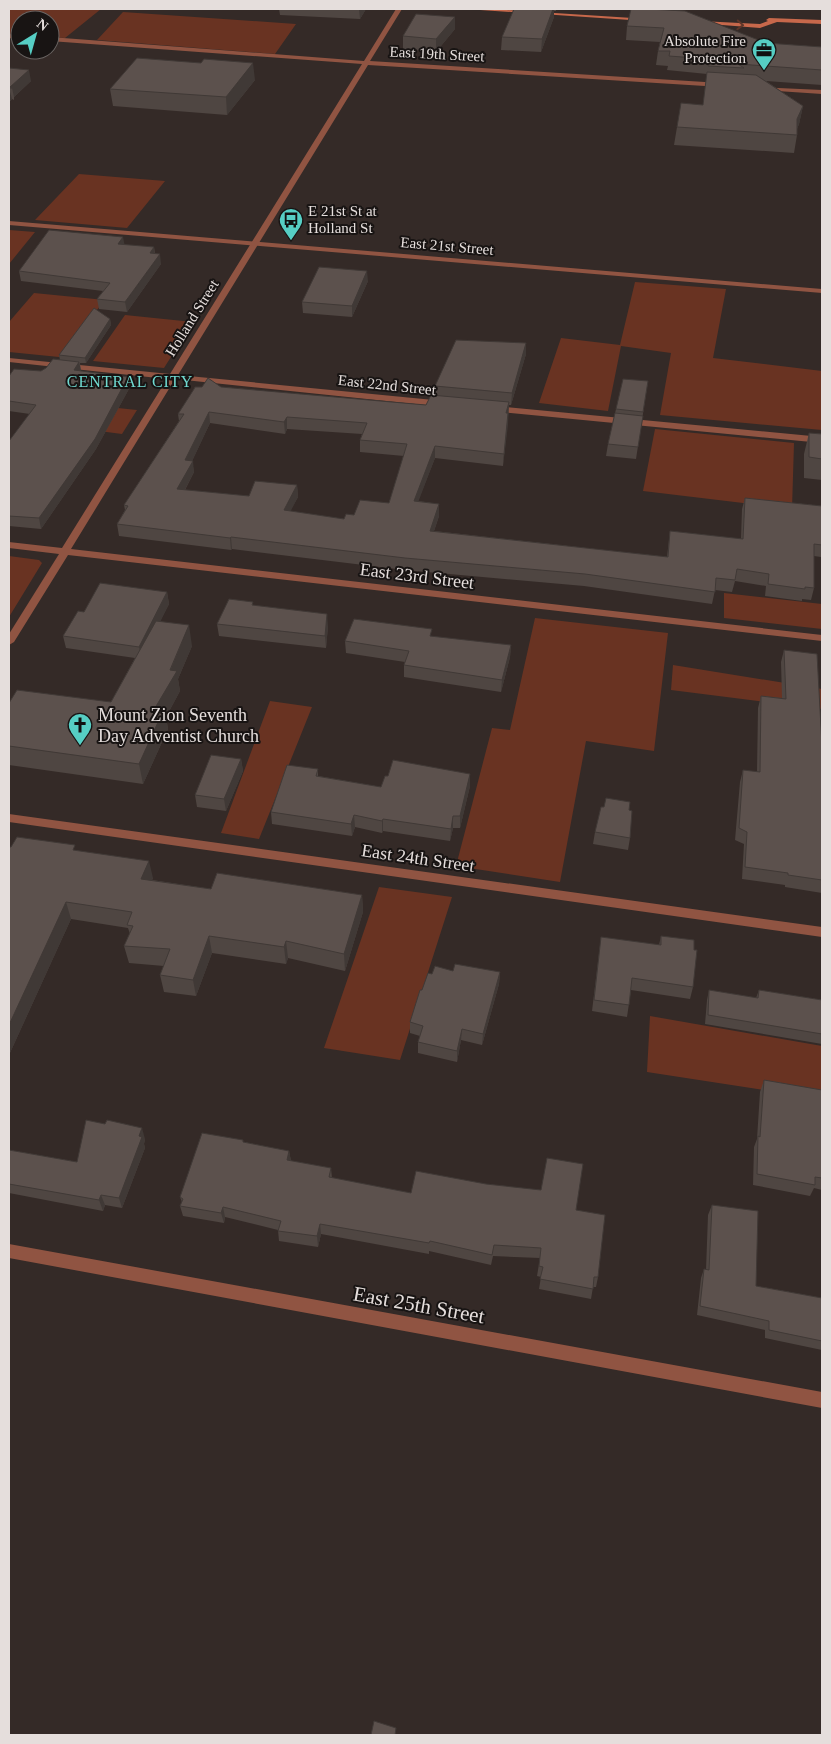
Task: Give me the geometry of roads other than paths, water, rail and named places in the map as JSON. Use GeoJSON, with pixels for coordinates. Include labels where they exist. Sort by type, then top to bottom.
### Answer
{"type":"FeatureCollection","features":[{"type":"Feature","properties":{"kind":"main road"},"geometry":{"type":"LineString","coordinates":[[468,9],[654,20]]}},
{"type":"Feature","properties":{"kind":"main road"},"geometry":{"type":"LineString","coordinates":[[756,18],[775,21],[822,22]]}},
{"type":"Feature","properties":{"kind":"main road"},"geometry":{"type":"LineString","coordinates":[[694,22],[760,26],[775,21]]}},
{"type":"Feature","properties":{"kind":"street","name":"Holland Street"},"geometry":{"type":"LineString","coordinates":[[9,642],[399,9]]}},
{"type":"Feature","properties":{"kind":"street","name":"East 19th Street"},"geometry":{"type":"LineString","coordinates":[[60,40],[366,63],[728,86]]}},
{"type":"Feature","properties":{"kind":"street"},"geometry":{"type":"LineString","coordinates":[[757,88],[822,92]]}},
{"type":"Feature","properties":{"kind":"street","name":"East 21st Street"},"geometry":{"type":"LineString","coordinates":[[9,223],[822,291]]}},
{"type":"Feature","properties":{"kind":"street","name":"East 22nd Street"},"geometry":{"type":"LineString","coordinates":[[9,360],[453,405]]}},
{"type":"Feature","properties":{"kind":"street"},"geometry":{"type":"LineString","coordinates":[[482,408],[822,440]]}},
{"type":"Feature","properties":{"kind":"street","name":"East 23rd Street"},"geometry":{"type":"LineString","coordinates":[[9,546],[822,638]]}},
{"type":"Feature","properties":{"kind":"street","name":"East 24th Street"},"geometry":{"type":"LineString","coordinates":[[9,818],[822,932]]}},
{"type":"Feature","properties":{"kind":"street","name":"East 25th Street"},"geometry":{"type":"LineString","coordinates":[[9,1251],[822,1400]]}},
{"type":"Feature","properties":{"kind":"place","name":"Absolute Fire Protection"},"geometry":{"type":"Point","coordinates":[764,71]}},
{"type":"Feature","properties":{"kind":"place","name":"E 21st St at Holland St"},"geometry":{"type":"Point","coordinates":[291,241]}},
{"type":"Feature","properties":{"kind":"place","name":"Mount Zion Seventh Day Adventist Church"},"geometry":{"type":"Point","coordinates":[80,746]}},
{"type":"Feature","properties":{"kind":"district","name":"CENTRAL CITY"},"geometry":{"type":"Point","coordinates":[130,381]}}]}
